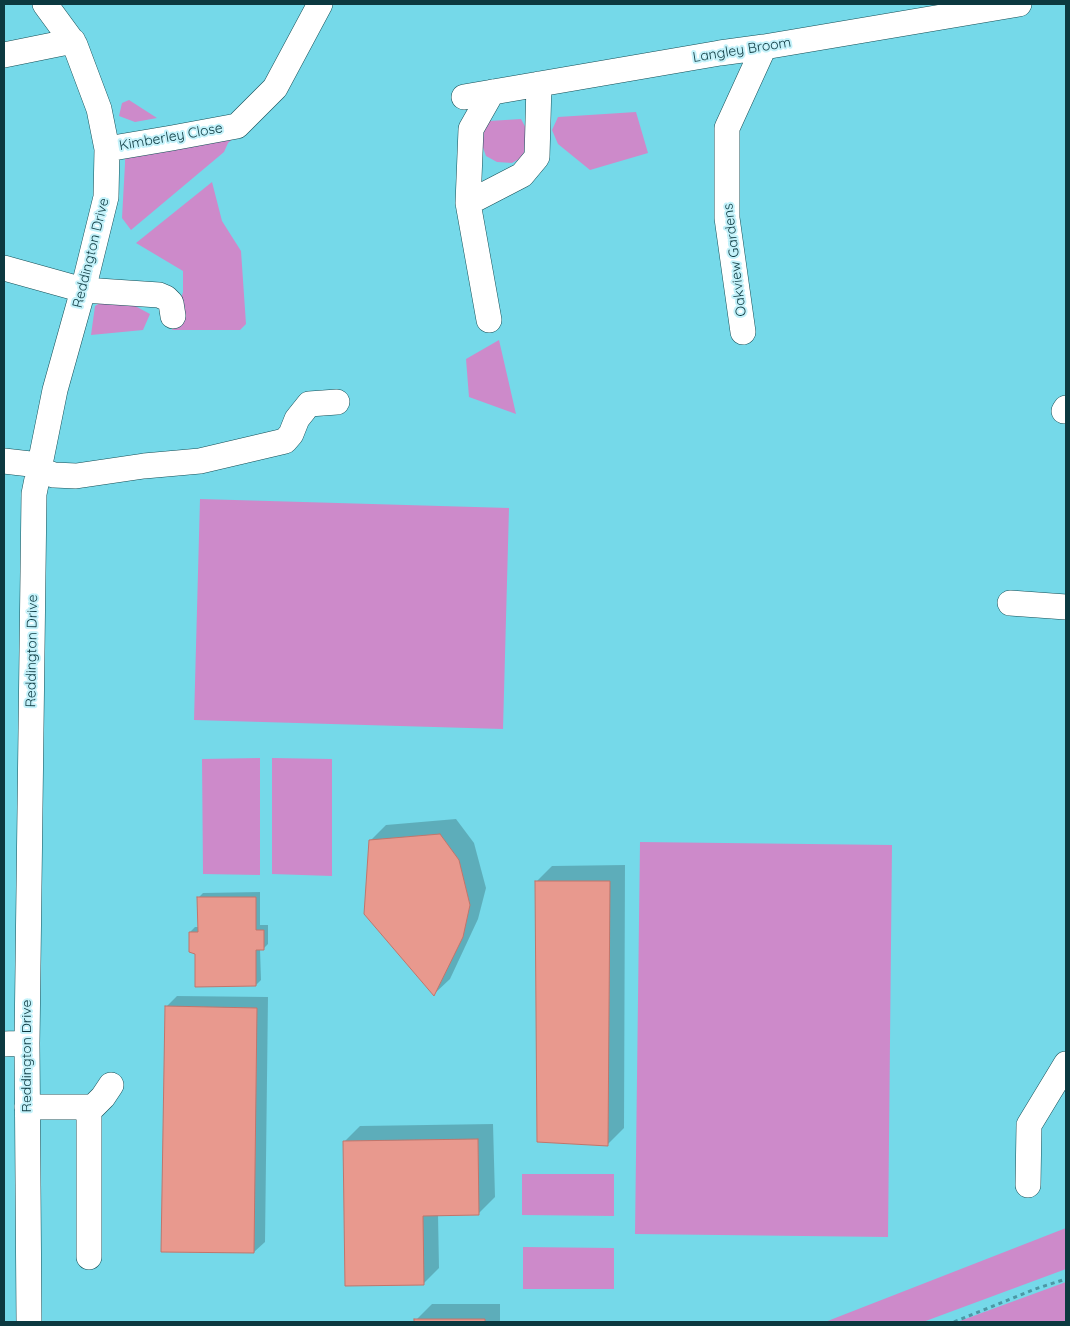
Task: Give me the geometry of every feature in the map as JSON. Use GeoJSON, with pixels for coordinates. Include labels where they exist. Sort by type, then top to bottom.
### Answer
{"type":"FeatureCollection","features":[{"type":"Feature","properties":{"kind":"street","name":"Reddington Drive"},"geometry":{"type":"LineString","coordinates":[[29,1322],[27,1107],[15,1044],[34,494],[55,390],[83,290],[106,197],[107,149],[99,109],[76,45],[45,4]]}},
{"type":"Feature","properties":{"kind":"street","name":"Kimberley Close"},"geometry":{"type":"LineString","coordinates":[[107,149],[237,126],[275,88],[320,4]]}},
{"type":"Feature","properties":{"kind":"street","name":"Langley Broom"},"geometry":{"type":"LineString","coordinates":[[464,98],[720,53],[1019,4]]}},
{"type":"Feature","properties":{"kind":"street"},"geometry":{"type":"LineString","coordinates":[[4,54],[73,41]]}},
{"type":"Feature","properties":{"kind":"street","name":"Oakview Gardens"},"geometry":{"type":"LineString","coordinates":[[743,332],[727,218],[727,128],[764,47]]}},
{"type":"Feature","properties":{"kind":"street"},"geometry":{"type":"LineString","coordinates":[[468,203],[522,175],[537,156],[539,84]]}},
{"type":"Feature","properties":{"kind":"street"},"geometry":{"type":"LineString","coordinates":[[489,320],[468,203],[471,129],[492,92]]}},
{"type":"Feature","properties":{"kind":"street"},"geometry":{"type":"LineString","coordinates":[[4,268],[83,290],[159,295],[171,303],[173,316]]}},
{"type":"Feature","properties":{"kind":"street"},"geometry":{"type":"LineString","coordinates":[[4,461],[38,468],[54,475],[76,476],[144,466],[200,461],[285,441],[292,434],[297,419],[309,404],[337,402]]}},
{"type":"Feature","properties":{"kind":"street"},"geometry":{"type":"LineString","coordinates":[[1010,603],[1066,608]]}},
{"type":"Feature","properties":{"kind":"street"},"geometry":{"type":"LineString","coordinates":[[1028,1185],[1029,1125],[1066,1064]]}},
{"type":"Feature","properties":{"kind":"street"},"geometry":{"type":"LineString","coordinates":[[27,1107],[93,1107],[111,1085]]}},
{"type":"Feature","properties":{"kind":"street"},"geometry":{"type":"LineString","coordinates":[[89,1107],[89,1257]]}},
{"type":"Feature","properties":{"kind":"path"},"geometry":{"type":"LineString","coordinates":[[954,1322],[1034,1289],[1066,1279]]}},
{"type":"Feature","properties":{"kind":"shaded area"},"geometry":{"type":"Polygon","coordinates":[[[129,100],[157,118],[135,122],[119,116],[122,103],[129,100]]]}},
{"type":"Feature","properties":{"kind":"shaded area"},"geometry":{"type":"Polygon","coordinates":[[[636,112],[648,153],[590,170],[558,144],[552,130],[558,117],[636,112]]]}},
{"type":"Feature","properties":{"kind":"shaded area"},"geometry":{"type":"Polygon","coordinates":[[[521,119],[527,130],[527,147],[521,158],[512,163],[497,162],[486,156],[474,122],[521,119]]]}},
{"type":"Feature","properties":{"kind":"shaded area"},"geometry":{"type":"Polygon","coordinates":[[[237,135],[228,143],[224,152],[131,230],[122,218],[125,153],[237,135]]]}},
{"type":"Feature","properties":{"kind":"shaded area"},"geometry":{"type":"Polygon","coordinates":[[[212,182],[222,221],[241,251],[246,324],[240,330],[172,330],[183,292],[183,271],[136,243],[212,182]]]}},
{"type":"Feature","properties":{"kind":"shaded area"},"geometry":{"type":"Polygon","coordinates":[[[104,300],[124,300],[150,314],[143,330],[91,335],[95,306],[104,300]]]}},
{"type":"Feature","properties":{"kind":"shaded area"},"geometry":{"type":"Polygon","coordinates":[[[499,340],[516,414],[469,397],[466,359],[499,340]]]}},
{"type":"Feature","properties":{"kind":"shaded area"},"geometry":{"type":"Polygon","coordinates":[[[200,499],[509,508],[503,729],[194,720],[200,499]]]}},
{"type":"Feature","properties":{"kind":"shaded area"},"geometry":{"type":"Polygon","coordinates":[[[260,758],[260,875],[203,874],[202,759],[260,758]]]}},
{"type":"Feature","properties":{"kind":"shaded area"},"geometry":{"type":"Polygon","coordinates":[[[272,758],[332,759],[332,876],[272,874],[272,758]]]}},
{"type":"Feature","properties":{"kind":"shaded area"},"geometry":{"type":"Polygon","coordinates":[[[640,842],[892,845],[888,1237],[635,1234],[640,842]]]}},
{"type":"Feature","properties":{"kind":"shaded area"},"geometry":{"type":"Polygon","coordinates":[[[522,1174],[614,1174],[614,1216],[522,1215],[522,1174]]]}},
{"type":"Feature","properties":{"kind":"shaded area"},"geometry":{"type":"Polygon","coordinates":[[[1066,1228],[1066,1269],[923,1322],[825,1322],[1066,1228]]]}},
{"type":"Feature","properties":{"kind":"shaded area"},"geometry":{"type":"Polygon","coordinates":[[[523,1247],[614,1248],[614,1289],[523,1289],[523,1247]]]}},
{"type":"Feature","properties":{"kind":"shaded area"},"geometry":{"type":"Polygon","coordinates":[[[1066,1282],[1066,1322],[957,1322],[1066,1282]]]}},
{"type":"Feature","properties":{"kind":"building"},"geometry":{"type":"Polygon","coordinates":[[[440,834],[459,860],[470,905],[463,937],[434,996],[364,914],[369,840],[440,834]]]}},
{"type":"Feature","properties":{"kind":"building"},"geometry":{"type":"Polygon","coordinates":[[[535,881],[610,881],[608,1146],[537,1142],[535,881]]]}},
{"type":"Feature","properties":{"kind":"building"},"geometry":{"type":"Polygon","coordinates":[[[197,897],[256,897],[256,930],[264,930],[264,950],[256,950],[256,986],[195,987],[195,954],[189,952],[189,932],[198,932],[197,897]]]}},
{"type":"Feature","properties":{"kind":"building"},"geometry":{"type":"Polygon","coordinates":[[[165,1006],[257,1008],[254,1253],[161,1252],[165,1006]]]}},
{"type":"Feature","properties":{"kind":"building"},"geometry":{"type":"Polygon","coordinates":[[[478,1139],[479,1215],[423,1216],[424,1285],[345,1286],[343,1141],[478,1139]]]}},
{"type":"Feature","properties":{"kind":"building"},"geometry":{"type":"Polygon","coordinates":[[[414,1319],[485,1319],[485,1322],[414,1322],[414,1319]]]}}]}
